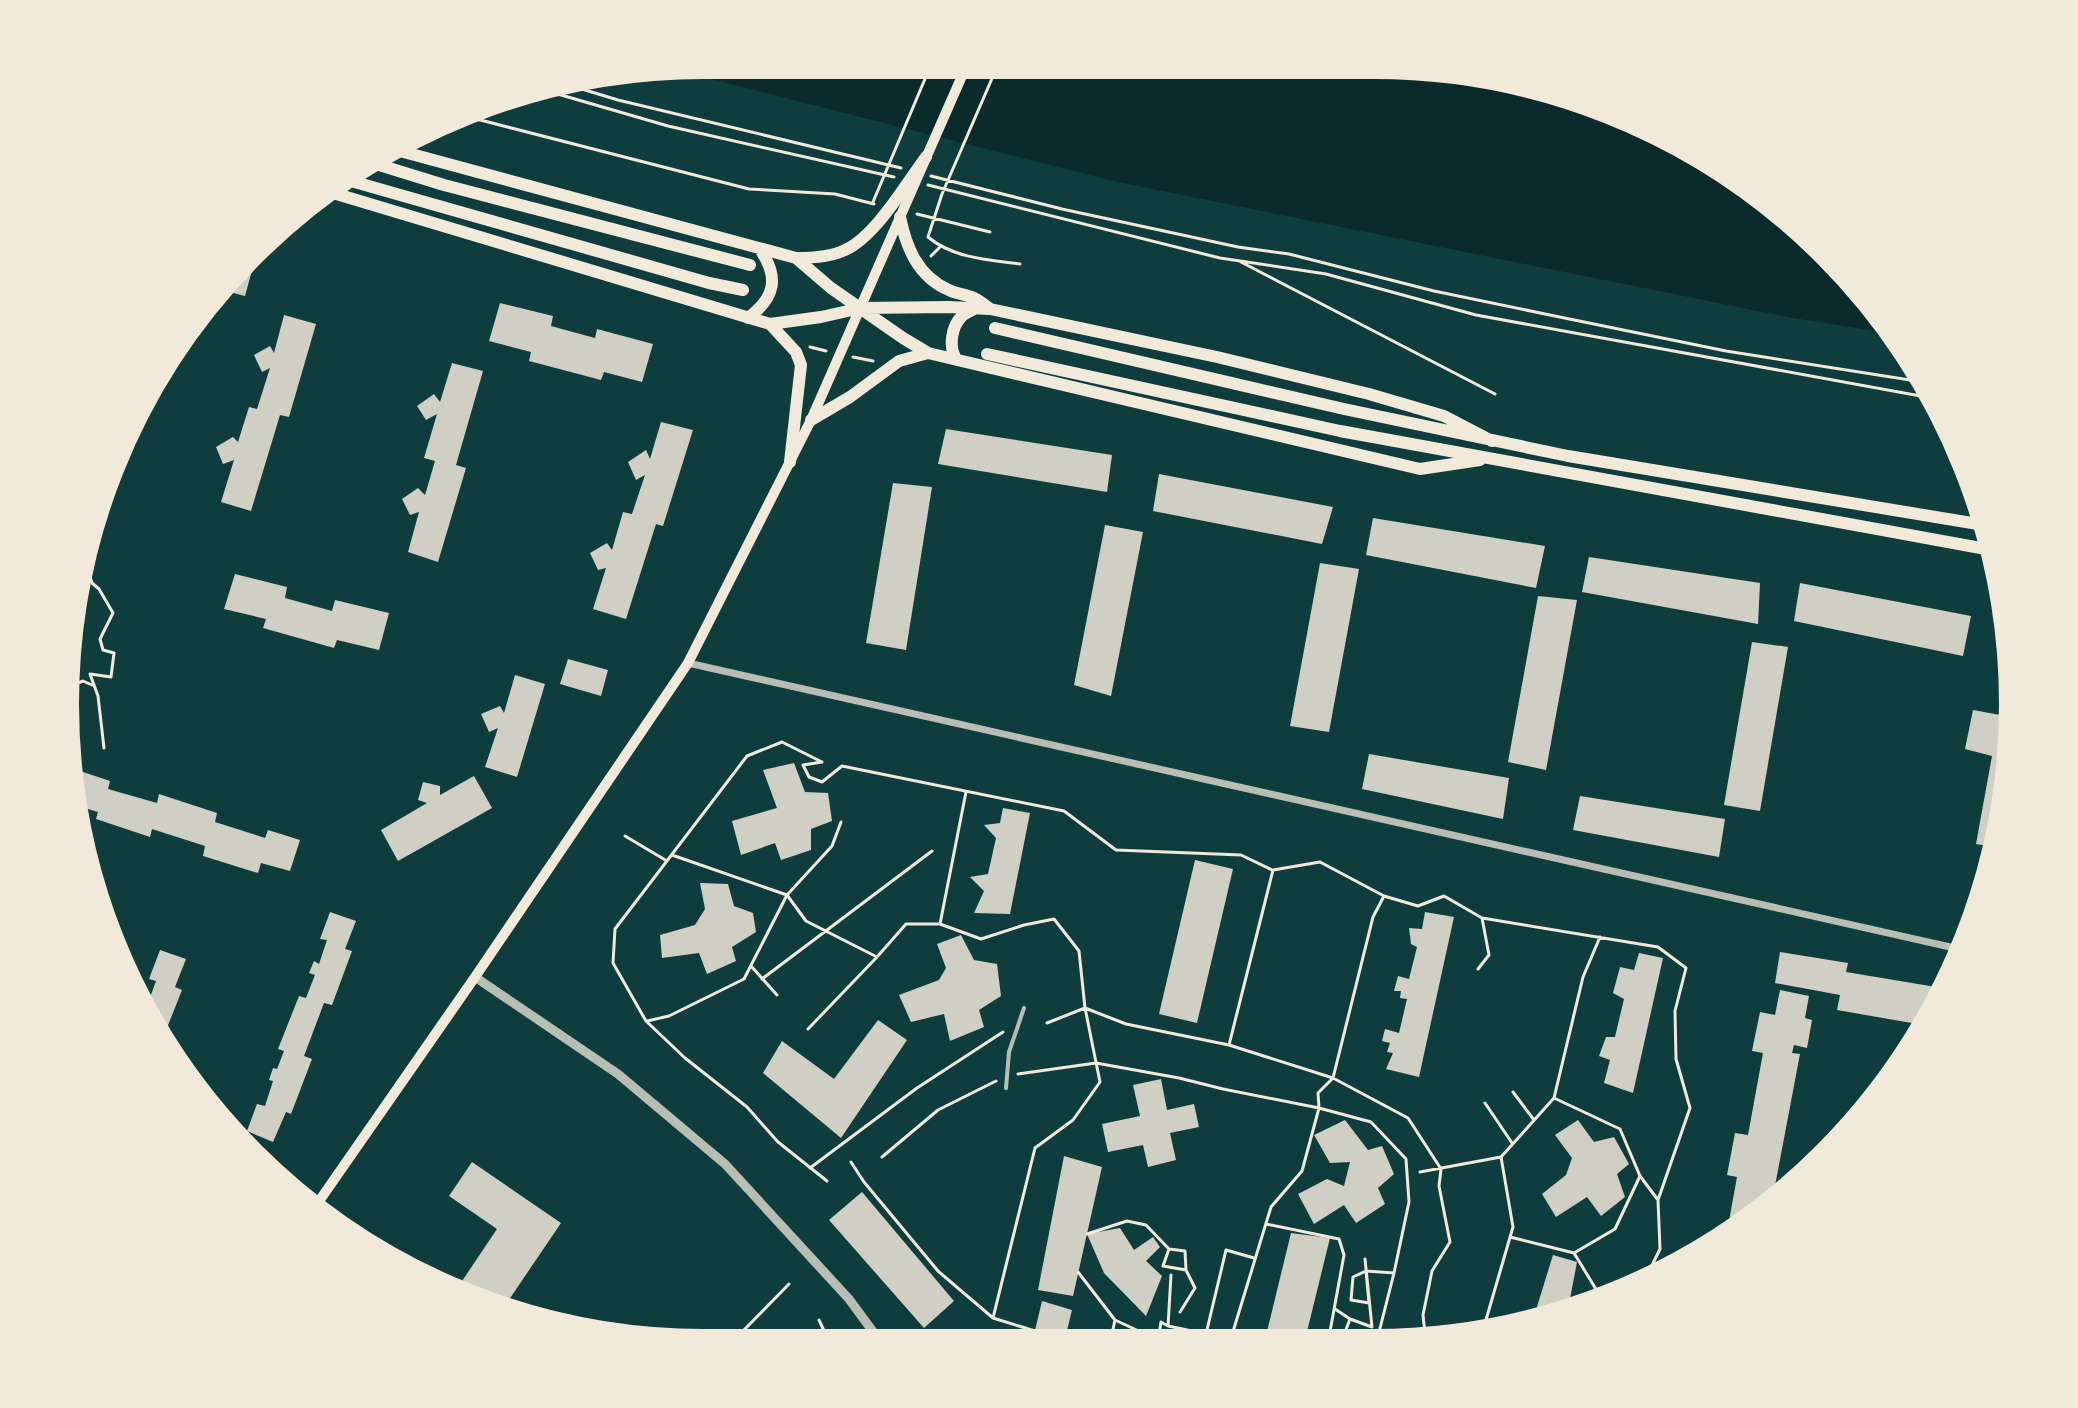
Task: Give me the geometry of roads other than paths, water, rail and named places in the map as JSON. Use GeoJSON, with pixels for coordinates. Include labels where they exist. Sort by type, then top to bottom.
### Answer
{"type":"FeatureCollection","features":[{"type":"Feature","properties":{"kind":"main road"},"geometry":{"type":"LineString","coordinates":[[318,1202],[688,663],[811,420],[906,215],[926,157],[963,74]]}},
{"type":"Feature","properties":{"kind":"main road"},"geometry":{"type":"LineString","coordinates":[[401,151],[796,258],[811,258],[848,249],[872,229],[883,209],[926,157]]}},
{"type":"Feature","properties":{"kind":"main road"},"geometry":{"type":"LineString","coordinates":[[378,165],[444,185],[750,265]]}},
{"type":"Feature","properties":{"kind":"main road"},"geometry":{"type":"LineString","coordinates":[[352,181],[693,279],[743,290]]}},
{"type":"Feature","properties":{"kind":"main road"},"geometry":{"type":"LineString","coordinates":[[335,194],[770,324],[861,308],[990,309],[1217,357],[1369,394],[1444,416],[1492,441]]}},
{"type":"Feature","properties":{"kind":"main road"},"geometry":{"type":"LineString","coordinates":[[906,215],[904,238],[921,268],[947,290],[975,298],[990,309]]}},
{"type":"Feature","properties":{"kind":"main road"},"geometry":{"type":"LineString","coordinates":[[748,318],[762,307],[773,274],[760,249]]}},
{"type":"Feature","properties":{"kind":"main road"},"geometry":{"type":"LineString","coordinates":[[796,258],[831,288],[928,353],[1420,469],[1492,458]]}},
{"type":"Feature","properties":{"kind":"main road"},"geometry":{"type":"LineString","coordinates":[[957,360],[951,352],[957,324],[963,315],[976,308]]}},
{"type":"Feature","properties":{"kind":"main road"},"geometry":{"type":"LineString","coordinates":[[770,324],[796,352],[801,365],[790,462]]}},
{"type":"Feature","properties":{"kind":"main road"},"geometry":{"type":"LineString","coordinates":[[995,328],[1492,441],[1978,524]]}},
{"type":"Feature","properties":{"kind":"main road"},"geometry":{"type":"LineString","coordinates":[[811,420],[850,397],[899,361],[928,353]]}},
{"type":"Feature","properties":{"kind":"main road"},"geometry":{"type":"LineString","coordinates":[[987,354],[1340,431],[1985,549]]}},
{"type":"Feature","properties":{"kind":"street"},"geometry":{"type":"LineString","coordinates":[[688,663],[1955,948]]}},
{"type":"Feature","properties":{"kind":"street"},"geometry":{"type":"LineString","coordinates":[[475,977],[618,1074],[725,1164],[849,1299],[875,1334]]}},
{"type":"Feature","properties":{"kind":"lane"},"geometry":{"type":"LineString","coordinates":[[1006,1088],[1009,1052],[1024,1008]]}},
{"type":"Feature","properties":{"kind":"water"},"geometry":{"type":"Polygon","coordinates":[[[693,74],[1374,74],[1456,79],[1497,86],[1577,107],[1615,122],[1689,158],[1724,180],[1789,230],[1848,289],[1883,332],[1793,318],[1113,181],[693,74]]]}}]}
